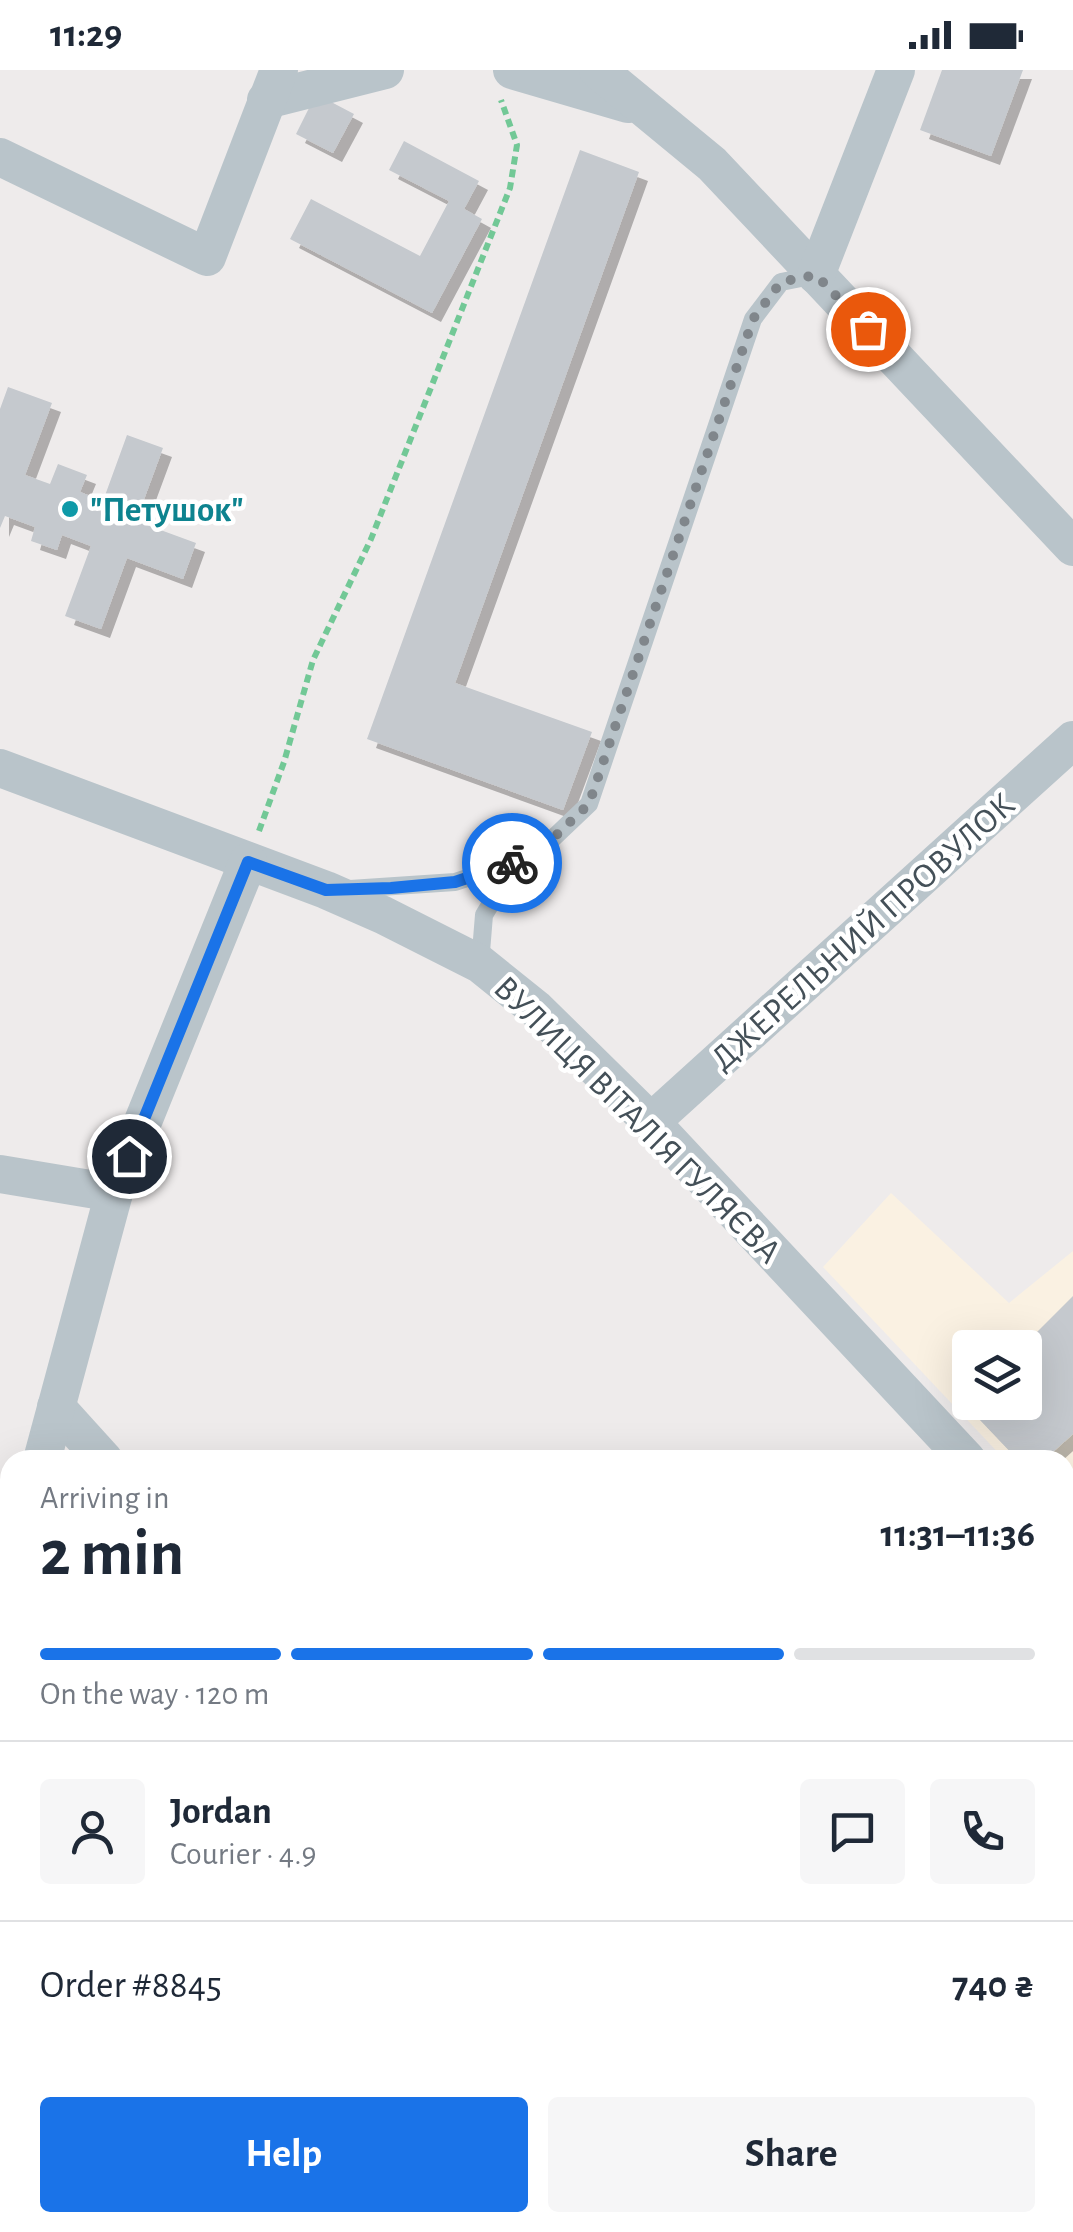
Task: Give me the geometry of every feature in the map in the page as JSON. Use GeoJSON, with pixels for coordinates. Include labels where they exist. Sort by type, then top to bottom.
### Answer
{"type":"FeatureCollection","features":[{"type":"Feature","properties":{"kind":"street"},"geometry":{"type":"LineString","coordinates":[[0,157],[206,257],[272,85],[384,70]]}},
{"type":"Feature","properties":{"kind":"street"},"geometry":{"type":"LineString","coordinates":[[598,70],[712,164],[1073,548]]}},
{"type":"Feature","properties":{"kind":"street"},"geometry":{"type":"LineString","coordinates":[[816,275],[896,70]]}},
{"type":"Feature","properties":{"kind":"street"},"geometry":{"type":"LineString","coordinates":[[505,79],[645,108]]}},
{"type":"Feature","properties":{"kind":"street","name":"ДЖЕРЕЛЬНИЙ ПРОВУЛОК"},"geometry":{"type":"LineString","coordinates":[[651,1122],[1073,740]]}},
{"type":"Feature","properties":{"kind":"street","name":"ВУЛИЦЯ ВІТАЛІЯ ГУЛЯЄВА"},"geometry":{"type":"LineString","coordinates":[[0,768],[326,890],[480,964],[536,1010],[651,1122],[959,1450]]}},
{"type":"Feature","properties":{"kind":"street"},"geometry":{"type":"LineString","coordinates":[[45,1450],[114,1193],[248,862]]}},
{"type":"Feature","properties":{"kind":"street"},"geometry":{"type":"LineString","coordinates":[[0,1174],[114,1193]]}},
{"type":"Feature","properties":{"kind":"street"},"geometry":{"type":"LineString","coordinates":[[56,1406],[95,1450]]}},
{"type":"Feature","properties":{"kind":"lane"},"geometry":{"type":"LineString","coordinates":[[326,890],[455,882],[516,862],[548,843],[589,804],[753,319],[781,282],[816,275]]}},
{"type":"Feature","properties":{"kind":"lane"},"geometry":{"type":"LineString","coordinates":[[480,964],[484,915],[516,862]]}},
{"type":"Feature","properties":{"kind":"path"},"geometry":{"type":"LineString","coordinates":[[248,862],[284,762],[313,660],[371,539],[510,188],[516,145],[505,79]]}},
{"type":"Feature","properties":{"kind":"shaded area"},"geometry":{"type":"Polygon","coordinates":[[[891,1193],[1009,1303],[1073,1251],[1073,1450],[996,1450],[967,1420],[1042,1420],[1042,1330],[952,1330],[952,1404],[823,1267],[891,1193]]]}},
{"type":"Feature","properties":{"kind":"building"},"geometry":{"type":"Polygon","coordinates":[[[942,70],[1023,70],[991,156],[920,130],[942,70]]]}},
{"type":"Feature","properties":{"kind":"building"},"geometry":{"type":"Polygon","coordinates":[[[316,94],[354,114],[333,153],[296,134],[316,94]]]}},
{"type":"Feature","properties":{"kind":"building"},"geometry":{"type":"Polygon","coordinates":[[[404,141],[479,181],[464,209],[482,219],[432,313],[290,239],[311,199],[420,256],[449,201],[389,170],[404,141]]]}},
{"type":"Feature","properties":{"kind":"building"},"geometry":{"type":"Polygon","coordinates":[[[580,150],[639,172],[455,683],[592,732],[563,810],[367,739],[580,150]]]}},
{"type":"Feature","properties":{"kind":"building","name":"\"Петушок\""},"geometry":{"type":"Polygon","coordinates":[[[8,387],[52,403],[25,475],[50,484],[58,464],[87,475],[80,492],[103,501],[127,435],[163,448],[136,521],[196,543],[183,579],[127,558],[101,629],[65,616],[91,546],[62,535],[57,550],[31,541],[35,527],[5,516],[0,528],[0,409],[8,387]]]}},
{"type":"Feature","properties":{"kind":"building"},"geometry":{"type":"Polygon","coordinates":[[[1073,1296],[1073,1434],[1055,1450],[1008,1450],[980,1420],[1042,1420],[1039,1330],[1073,1296]]]}},
{"type":"Feature","properties":{"kind":"way so far"},"geometry":{"type":"LineString","coordinates":[[512,863],[548,843],[589,804],[753,319],[781,282],[816,275],[868,329]]}},
{"type":"Feature","properties":{"kind":"place","name":"\"Петушок\""},"geometry":{"type":"Point","coordinates":[70,509]}},
{"type":"Feature","properties":{"kind":"route"},"geometry":{"type":"LineString","coordinates":[[129,1156],[248,862],[326,890],[455,882],[512,863]]}}]}
